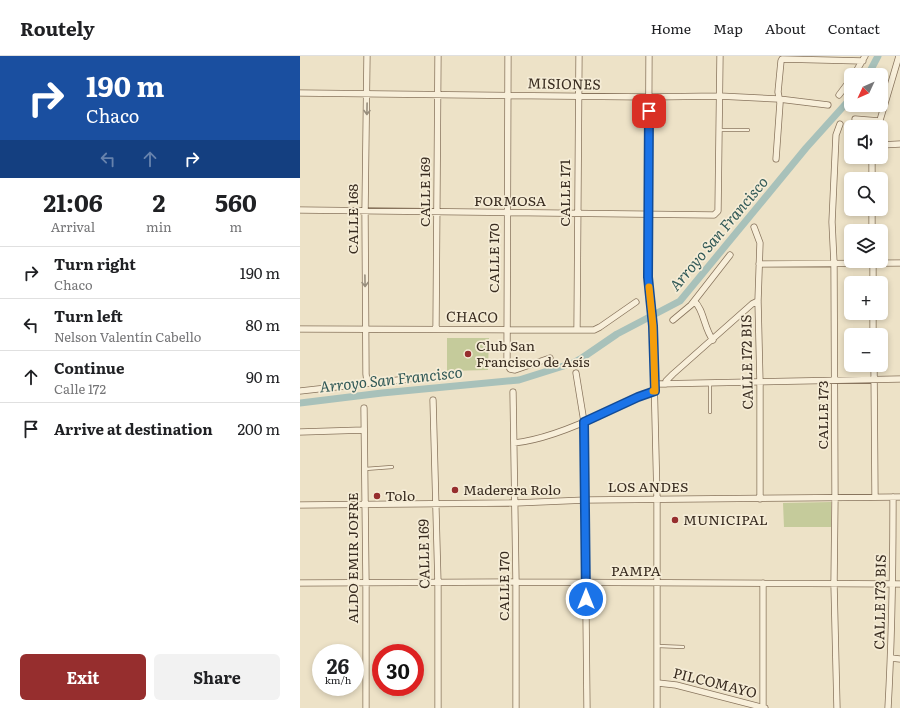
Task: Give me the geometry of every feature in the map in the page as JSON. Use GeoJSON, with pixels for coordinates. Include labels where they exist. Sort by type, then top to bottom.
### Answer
{"type":"FeatureCollection","features":[{"type":"Feature","properties":{"kind":"street","name":"CALLE 168"},"geometry":{"type":"LineString","coordinates":[[367,56],[365,212],[367,382]]}},
{"type":"Feature","properties":{"kind":"street","name":"CALLE 169"},"geometry":{"type":"LineString","coordinates":[[436,329],[438,56]]}},
{"type":"Feature","properties":{"kind":"street","name":"CALLE 170"},"geometry":{"type":"LineString","coordinates":[[508,56],[506,213],[507,362],[510,369],[515,370],[550,358]]}},
{"type":"Feature","properties":{"kind":"street","name":"CALLE 171"},"geometry":{"type":"LineString","coordinates":[[577,330],[578,56]]}},
{"type":"Feature","properties":{"kind":"street"},"geometry":{"type":"LineString","coordinates":[[649,56],[648,277],[653,326],[655,384],[658,646],[657,708]]}},
{"type":"Feature","properties":{"kind":"street"},"geometry":{"type":"LineString","coordinates":[[719,130],[720,56]]}},
{"type":"Feature","properties":{"kind":"street"},"geometry":{"type":"LineString","coordinates":[[880,120],[899,56]]}},
{"type":"Feature","properties":{"kind":"street"},"geometry":{"type":"LineString","coordinates":[[776,159],[779,99],[778,92],[782,59],[864,58]]}},
{"type":"Feature","properties":{"kind":"street"},"geometry":{"type":"LineString","coordinates":[[858,68],[864,58]]}},
{"type":"Feature","properties":{"kind":"street"},"geometry":{"type":"LineString","coordinates":[[839,95],[844,88]]}},
{"type":"Feature","properties":{"kind":"street","name":"MISIONES"},"geometry":{"type":"LineString","coordinates":[[300,93],[649,97],[719,96],[779,99],[828,105]]}},
{"type":"Feature","properties":{"kind":"street","name":"CALLE 173"},"geometry":{"type":"LineString","coordinates":[[837,708],[834,584],[835,380],[832,211],[836,135],[840,124]]}},
{"type":"Feature","properties":{"kind":"street","name":"FORMOSA"},"geometry":{"type":"LineString","coordinates":[[300,210],[365,212],[714,214],[718,211],[719,130]]}},
{"type":"Feature","properties":{"kind":"street"},"geometry":{"type":"LineString","coordinates":[[888,144],[900,144]]}},
{"type":"Feature","properties":{"kind":"street","name":"CALLE 172 BIS"},"geometry":{"type":"LineString","coordinates":[[754,227],[760,243],[758,301],[760,499]]}},
{"type":"Feature","properties":{"kind":"street"},"geometry":{"type":"LineString","coordinates":[[673,320],[694,302],[730,255]]}},
{"type":"Feature","properties":{"kind":"street"},"geometry":{"type":"LineString","coordinates":[[759,264],[844,263]]}},
{"type":"Feature","properties":{"kind":"street"},"geometry":{"type":"LineString","coordinates":[[888,263],[900,263]]}},
{"type":"Feature","properties":{"kind":"street"},"geometry":{"type":"LineString","coordinates":[[666,384],[666,381],[673,374],[752,304],[758,301]]}},
{"type":"Feature","properties":{"kind":"street","name":"CHACO"},"geometry":{"type":"LineString","coordinates":[[300,329],[597,329],[636,302]]}},
{"type":"Feature","properties":{"kind":"street"},"geometry":{"type":"LineString","coordinates":[[694,302],[699,306],[707,332],[713,340]]}},
{"type":"Feature","properties":{"kind":"street"},"geometry":{"type":"LineString","coordinates":[[874,372],[875,497]]}},
{"type":"Feature","properties":{"kind":"street"},"geometry":{"type":"LineString","coordinates":[[576,373],[584,422],[587,708]]}},
{"type":"Feature","properties":{"kind":"street"},"geometry":{"type":"LineString","coordinates":[[300,390],[416,378]]}},
{"type":"Feature","properties":{"kind":"street"},"geometry":{"type":"LineString","coordinates":[[655,384],[900,379]]}},
{"type":"Feature","properties":{"kind":"street"},"geometry":{"type":"LineString","coordinates":[[514,443],[526,441],[584,422],[638,397],[655,391]]}},
{"type":"Feature","properties":{"kind":"street","name":"CALLE 170"},"geometry":{"type":"LineString","coordinates":[[513,392],[516,708]]}},
{"type":"Feature","properties":{"kind":"street","name":"CALLE 169"},"geometry":{"type":"LineString","coordinates":[[434,400],[435,504],[438,584],[438,708]]}},
{"type":"Feature","properties":{"kind":"street","name":"ALDO EMIR JOFRE"},"geometry":{"type":"LineString","coordinates":[[364,408],[366,708]]}},
{"type":"Feature","properties":{"kind":"street"},"geometry":{"type":"LineString","coordinates":[[300,432],[364,430]]}},
{"type":"Feature","properties":{"kind":"street","name":"CALLE 173 BIS"},"geometry":{"type":"LineString","coordinates":[[888,708],[891,658],[894,497]]}},
{"type":"Feature","properties":{"kind":"street","name":"LOS ANDES"},"geometry":{"type":"LineString","coordinates":[[300,505],[435,504],[657,499],[900,497]]}},
{"type":"Feature","properties":{"kind":"street","name":"PAMPA"},"geometry":{"type":"LineString","coordinates":[[300,583],[438,584],[516,582],[900,584]]}},
{"type":"Feature","properties":{"kind":"street"},"geometry":{"type":"LineString","coordinates":[[763,583],[763,708]]}},
{"type":"Feature","properties":{"kind":"street"},"geometry":{"type":"LineString","coordinates":[[891,658],[900,659]]}},
{"type":"Feature","properties":{"kind":"street","name":"PILCOMAYO"},"geometry":{"type":"LineString","coordinates":[[658,683],[676,685],[766,708]]}},
{"type":"Feature","properties":{"kind":"lane"},"geometry":{"type":"LineString","coordinates":[[719,130],[748,130]]}},
{"type":"Feature","properties":{"kind":"lane"},"geometry":{"type":"LineString","coordinates":[[710,383],[710,412]]}},
{"type":"Feature","properties":{"kind":"lane"},"geometry":{"type":"LineString","coordinates":[[365,468],[392,467]]}},
{"type":"Feature","properties":{"kind":"lane"},"geometry":{"type":"LineString","coordinates":[[658,646],[684,647]]}},
{"type":"Feature","properties":{"kind":"green space","name":"Club San Francisco de Asís"},"geometry":{"type":"Polygon","coordinates":[[[447,338],[489,338],[488,370],[447,371],[447,338]]]}},
{"type":"Feature","properties":{"kind":"green space"},"geometry":{"type":"Polygon","coordinates":[[[831,502],[831,527],[784,527],[783,503],[831,502]]]}},
{"type":"Feature","properties":{"kind":"waterway","name":"Arroyo San Francisco"},"geometry":{"type":"LineString","coordinates":[[872,68],[878,56]]}},
{"type":"Feature","properties":{"kind":"waterway","name":"Arroyo San Francisco"},"geometry":{"type":"LineString","coordinates":[[300,403],[382,393],[519,380],[573,363],[617,334],[680,301],[806,148],[844,106]]}},
{"type":"Feature","properties":{"kind":"slow traffic"},"geometry":{"type":"LineString","coordinates":[[649,287],[653,326],[655,391],[653,391]]}},
{"type":"Feature","properties":{"kind":"place","name":"Club San Francisco de Asís"},"geometry":{"type":"Point","coordinates":[468,354]}},
{"type":"Feature","properties":{"kind":"place","name":"Maderera Rolo"},"geometry":{"type":"Point","coordinates":[455,490]}},
{"type":"Feature","properties":{"kind":"place","name":"Tolo"},"geometry":{"type":"Point","coordinates":[377,496]}},
{"type":"Feature","properties":{"kind":"place","name":"MUNICIPAL"},"geometry":{"type":"Point","coordinates":[675,520]}},
{"type":"Feature","properties":{"kind":"route"},"geometry":{"type":"LineString","coordinates":[[586,599],[584,422],[647,393],[655,391],[653,326],[648,277],[649,111]]}}]}
